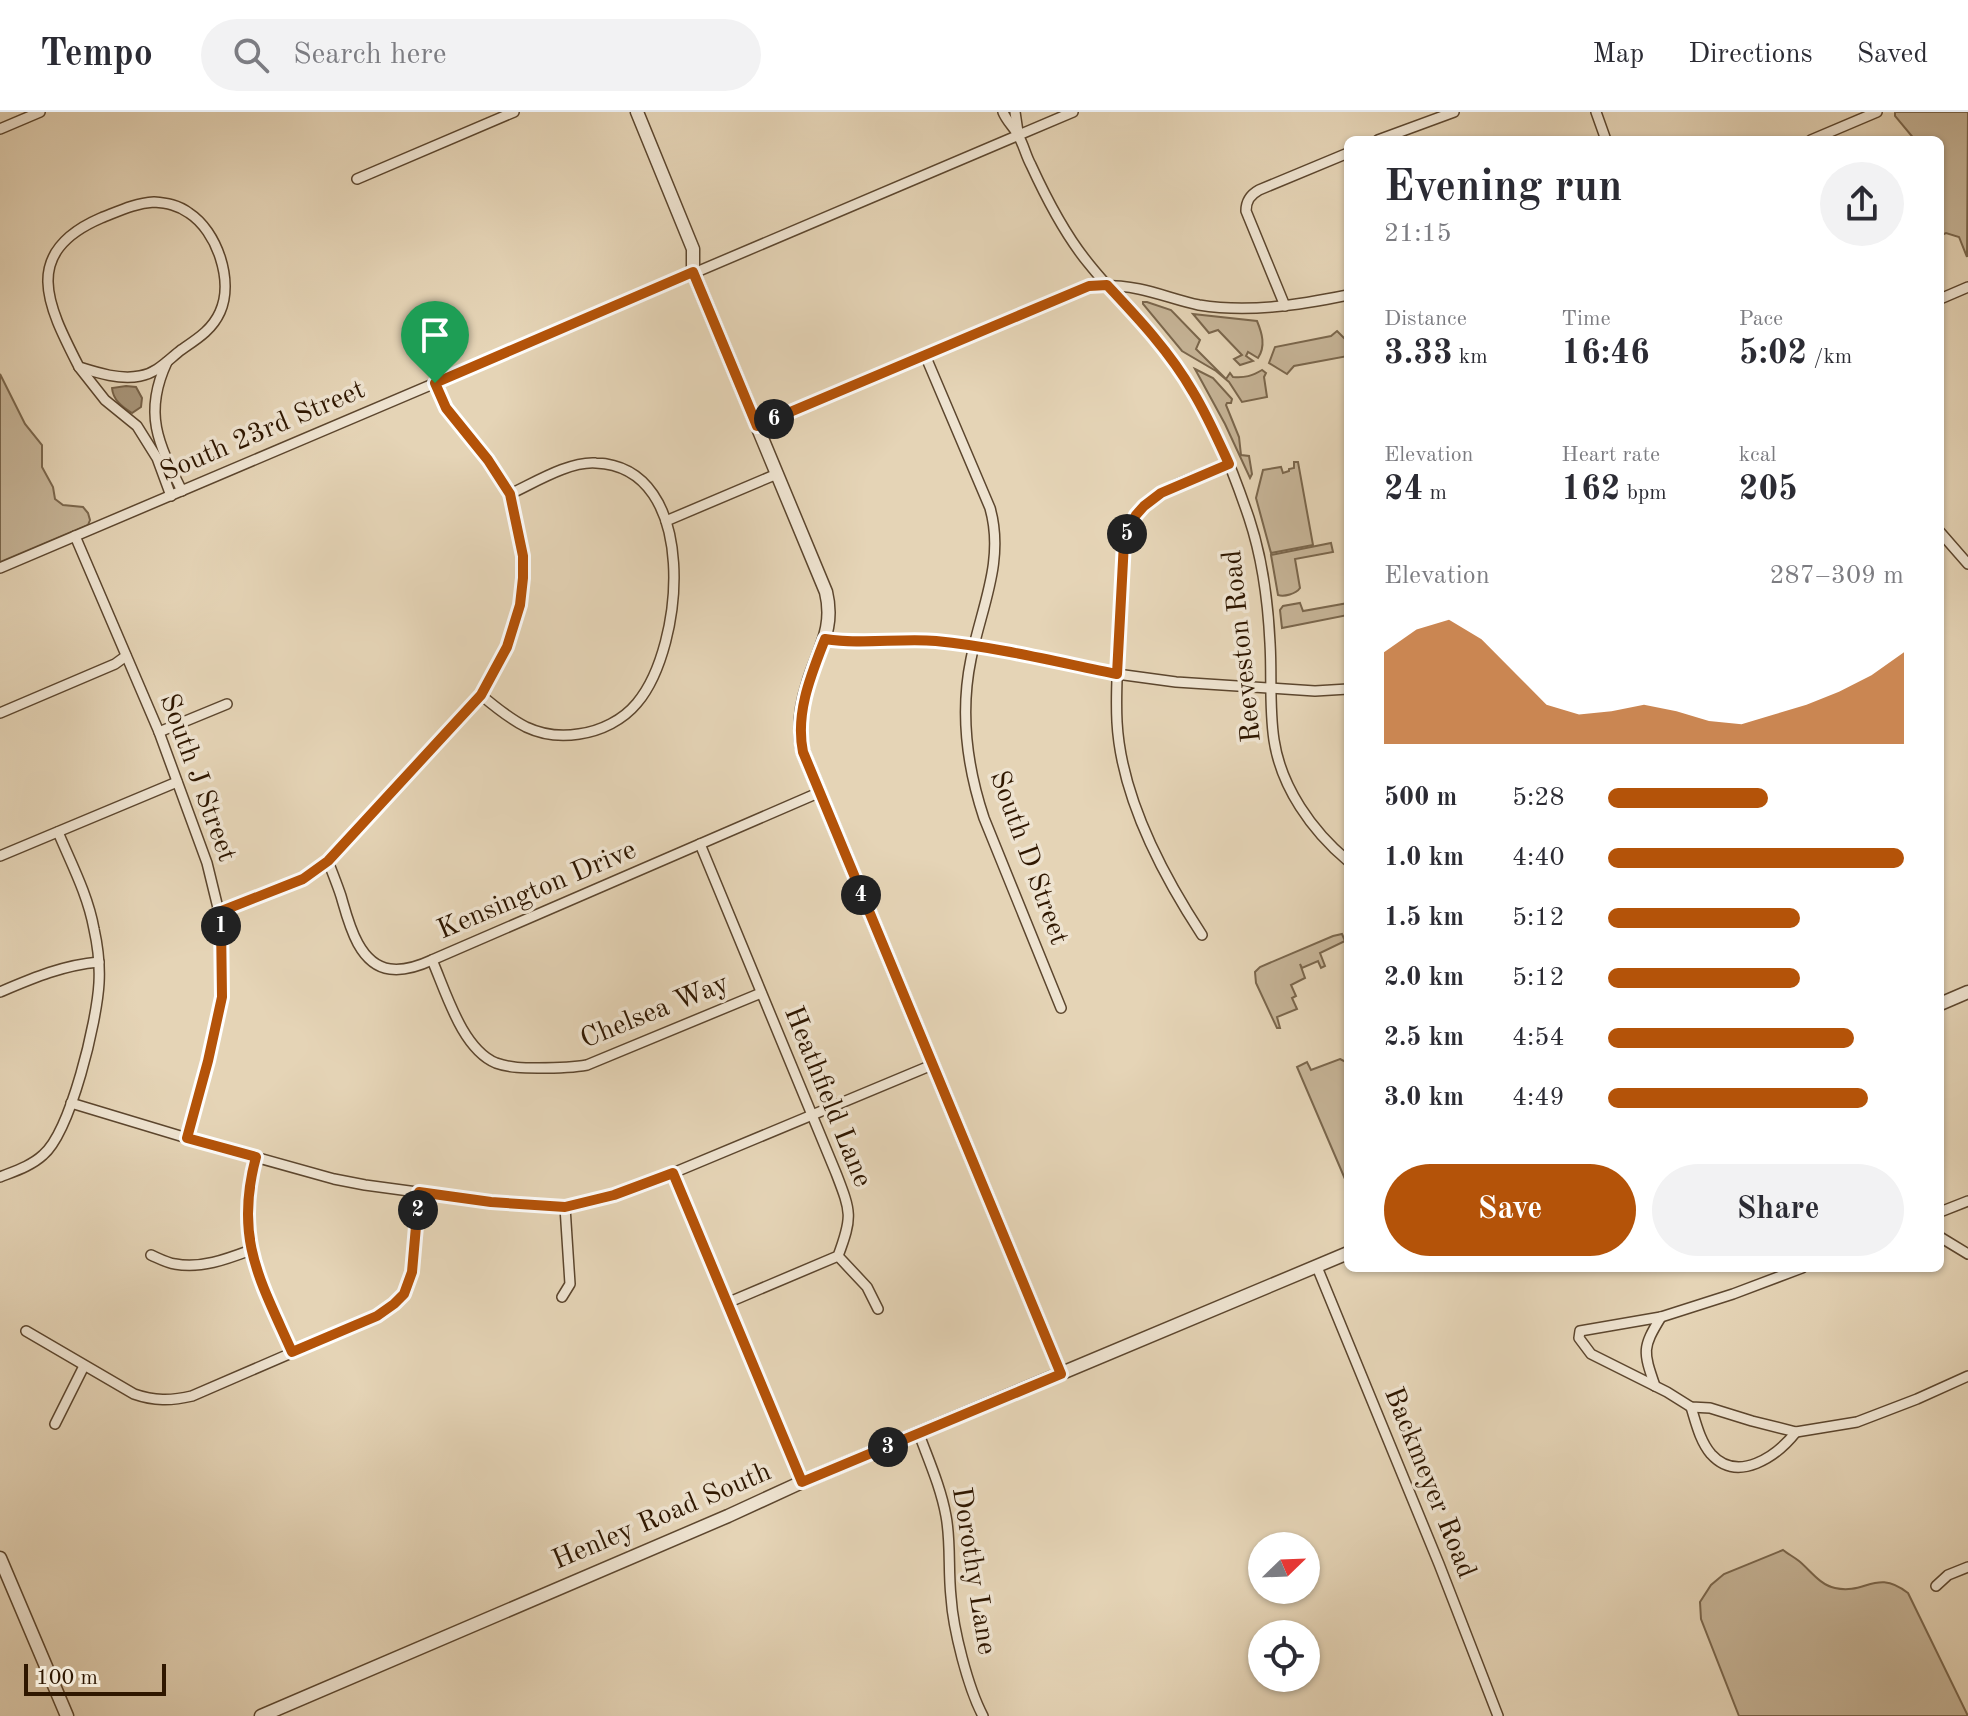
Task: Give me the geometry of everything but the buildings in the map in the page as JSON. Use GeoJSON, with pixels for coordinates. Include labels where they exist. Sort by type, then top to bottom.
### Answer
{"type":"FeatureCollection","features":[{"type":"Feature","properties":{"kind":"street"},"geometry":{"type":"LineString","coordinates":[[0,129],[40,112]]}},
{"type":"Feature","properties":{"kind":"street"},"geometry":{"type":"LineString","coordinates":[[357,179],[514,112]]}},
{"type":"Feature","properties":{"kind":"street"},"geometry":{"type":"LineString","coordinates":[[637,112],[693,249],[693,272],[826,592],[829,617],[825,639],[808,684],[801,722],[803,752],[1061,1374]]}},
{"type":"Feature","properties":{"kind":"street","name":"Reeveston Road"},"geometry":{"type":"LineString","coordinates":[[1003,112],[1018,135],[1052,209],[1087,261],[1176,365],[1194,392],[1229,464],[1250,520],[1259,557],[1270,644],[1274,742],[1289,786],[1305,815],[1319,834],[1344,857]]}},
{"type":"Feature","properties":{"kind":"street","name":"Reeveston Road"},"geometry":{"type":"LineString","coordinates":[[1015,112],[1018,135]]}},
{"type":"Feature","properties":{"kind":"street","name":"South 23rd Street"},"geometry":{"type":"LineString","coordinates":[[0,568],[1073,112]]}},
{"type":"Feature","properties":{"kind":"street"},"geometry":{"type":"LineString","coordinates":[[1389,136],[1454,112]]}},
{"type":"Feature","properties":{"kind":"street"},"geometry":{"type":"LineString","coordinates":[[1596,112],[1605,136]]}},
{"type":"Feature","properties":{"kind":"street"},"geometry":{"type":"LineString","coordinates":[[1820,136],[1877,112]]}},
{"type":"Feature","properties":{"kind":"street"},"geometry":{"type":"LineString","coordinates":[[1285,306],[1246,211],[1247,202],[1259,190],[1344,155]]}},
{"type":"Feature","properties":{"kind":"street"},"geometry":{"type":"LineString","coordinates":[[79,367],[126,377],[141,376],[168,362],[215,321],[225,297],[226,284],[221,261],[204,226],[188,212],[177,206],[142,203],[83,226],[67,238],[53,257],[49,271],[49,297],[79,367],[105,400],[137,426],[157,458],[171,496]]}},
{"type":"Feature","properties":{"kind":"street"},"geometry":{"type":"LineString","coordinates":[[757,426],[1089,286],[1137,288],[1200,305],[1259,308],[1344,296]]}},
{"type":"Feature","properties":{"kind":"street"},"geometry":{"type":"LineString","coordinates":[[1944,297],[1968,287]]}},
{"type":"Feature","properties":{"kind":"street","name":"South D Street"},"geometry":{"type":"LineString","coordinates":[[925,355],[995,526],[996,555],[970,661],[966,709],[967,742],[975,790],[1061,1008]]}},
{"type":"Feature","properties":{"kind":"street"},"geometry":{"type":"LineString","coordinates":[[168,362],[159,380],[153,413],[156,429],[182,491]]}},
{"type":"Feature","properties":{"kind":"street"},"geometry":{"type":"LineString","coordinates":[[219,912],[303,879],[328,861],[481,695],[507,647],[522,594],[523,556],[510,494],[488,460],[446,408],[435,383]]}},
{"type":"Feature","properties":{"kind":"street"},"geometry":{"type":"LineString","coordinates":[[481,695],[525,726],[559,736],[589,733],[606,727],[635,706],[653,676],[669,626],[674,562],[666,521],[652,493],[639,478],[624,469],[599,463],[571,467],[510,494]]}},
{"type":"Feature","properties":{"kind":"street"},"geometry":{"type":"LineString","coordinates":[[1202,935],[1166,877],[1148,840],[1134,802],[1122,754],[1117,723],[1117,674],[1124,542],[1136,515],[1161,493],[1229,464]]}},
{"type":"Feature","properties":{"kind":"street"},"geometry":{"type":"LineString","coordinates":[[666,521],[777,474]]}},
{"type":"Feature","properties":{"kind":"street","name":"South J Street"},"geometry":{"type":"LineString","coordinates":[[75,536],[159,732],[207,863],[219,912],[222,997],[187,1138]]}},
{"type":"Feature","properties":{"kind":"street"},"geometry":{"type":"LineString","coordinates":[[1944,537],[1968,564]]}},
{"type":"Feature","properties":{"kind":"street"},"geometry":{"type":"LineString","coordinates":[[825,639],[844,642],[901,639],[974,646],[1117,674],[1176,682],[1315,691],[1344,689]]}},
{"type":"Feature","properties":{"kind":"street"},"geometry":{"type":"LineString","coordinates":[[0,713],[115,664],[126,656]]}},
{"type":"Feature","properties":{"kind":"street"},"geometry":{"type":"LineString","coordinates":[[159,732],[227,704]]}},
{"type":"Feature","properties":{"kind":"street"},"geometry":{"type":"LineString","coordinates":[[0,856],[177,782]]}},
{"type":"Feature","properties":{"kind":"street","name":"Kensington Drive"},"geometry":{"type":"LineString","coordinates":[[328,861],[355,940],[366,955],[387,969],[408,968],[818,793]]}},
{"type":"Feature","properties":{"kind":"street"},"geometry":{"type":"LineString","coordinates":[[0,1177],[43,1156],[60,1135],[94,1021],[99,962],[94,927],[58,832]]}},
{"type":"Feature","properties":{"kind":"street","name":"Heathfield Lane"},"geometry":{"type":"LineString","coordinates":[[700,844],[847,1202],[850,1219],[838,1256]]}},
{"type":"Feature","properties":{"kind":"street","name":"Chelsea Way"},"geometry":{"type":"LineString","coordinates":[[432,960],[471,1044],[492,1061],[520,1068],[587,1065],[761,993]]}},
{"type":"Feature","properties":{"kind":"street"},"geometry":{"type":"LineString","coordinates":[[0,992],[46,973],[99,962]]}},
{"type":"Feature","properties":{"kind":"street"},"geometry":{"type":"LineString","coordinates":[[1944,1002],[1968,992]]}},
{"type":"Feature","properties":{"kind":"street"},"geometry":{"type":"LineString","coordinates":[[71,1103],[331,1178],[491,1202],[565,1207],[614,1195],[673,1173],[932,1065]]}},
{"type":"Feature","properties":{"kind":"street"},"geometry":{"type":"LineString","coordinates":[[256,1157],[247,1207],[251,1250],[264,1289],[292,1352]]}},
{"type":"Feature","properties":{"kind":"street"},"geometry":{"type":"LineString","coordinates":[[673,1173],[802,1482]]}},
{"type":"Feature","properties":{"kind":"street"},"geometry":{"type":"LineString","coordinates":[[26,1331],[134,1394],[166,1400],[192,1396],[377,1316],[394,1304],[404,1294],[412,1272],[419,1192]]}},
{"type":"Feature","properties":{"kind":"street"},"geometry":{"type":"LineString","coordinates":[[1944,1210],[1968,1201]]}},
{"type":"Feature","properties":{"kind":"street"},"geometry":{"type":"LineString","coordinates":[[562,1297],[570,1284],[565,1207]]}},
{"type":"Feature","properties":{"kind":"street"},"geometry":{"type":"LineString","coordinates":[[1944,1239],[1968,1254]]}},
{"type":"Feature","properties":{"kind":"street"},"geometry":{"type":"LineString","coordinates":[[151,1255],[174,1264],[203,1264],[251,1250]]}},
{"type":"Feature","properties":{"kind":"street","name":"Henley Road South"},"geometry":{"type":"LineString","coordinates":[[261,1716],[802,1482],[1344,1255]]}},
{"type":"Feature","properties":{"kind":"street"},"geometry":{"type":"LineString","coordinates":[[727,1303],[838,1256],[867,1287],[878,1309]]}},
{"type":"Feature","properties":{"kind":"street","name":"Backmeyer Road"},"geometry":{"type":"LineString","coordinates":[[1317,1267],[1498,1716]]}},
{"type":"Feature","properties":{"kind":"street"},"geometry":{"type":"LineString","coordinates":[[1791,1272],[1661,1317],[1580,1331],[1579,1339],[1591,1354],[1691,1407],[1710,1408],[1796,1432],[1857,1422],[1968,1376]]}},
{"type":"Feature","properties":{"kind":"street"},"geometry":{"type":"LineString","coordinates":[[1655,1386],[1645,1348],[1661,1317]]}},
{"type":"Feature","properties":{"kind":"street"},"geometry":{"type":"LineString","coordinates":[[55,1424],[84,1366]]}},
{"type":"Feature","properties":{"kind":"street"},"geometry":{"type":"LineString","coordinates":[[1691,1407],[1708,1450],[1728,1466],[1745,1468],[1760,1461],[1783,1446],[1796,1432]]}},
{"type":"Feature","properties":{"kind":"street","name":"Dorothy Lane"},"geometry":{"type":"LineString","coordinates":[[919,1434],[944,1506],[952,1609],[961,1651],[983,1716]]}},
{"type":"Feature","properties":{"kind":"street"},"geometry":{"type":"LineString","coordinates":[[0,1558],[67,1716]]}},
{"type":"Feature","properties":{"kind":"street"},"geometry":{"type":"LineString","coordinates":[[1936,1586],[1948,1575],[1968,1567]]}},
{"type":"Feature","properties":{"kind":"shaded area"},"geometry":{"type":"Polygon","coordinates":[[[1895,112],[1968,112],[1967,257],[1959,237],[1944,234],[1944,136],[1912,136],[1895,112]]]}},
{"type":"Feature","properties":{"kind":"shaded area"},"geometry":{"type":"Polygon","coordinates":[[[1143,302],[1171,310],[1200,340],[1196,349],[1226,379],[1230,373],[1237,377],[1262,370],[1266,373],[1267,397],[1242,402],[1229,382],[1182,351],[1143,302]]]}},
{"type":"Feature","properties":{"kind":"shaded area"},"geometry":{"type":"Polygon","coordinates":[[[1193,314],[1257,321],[1263,344],[1258,358],[1248,352],[1246,356],[1253,361],[1240,365],[1234,359],[1242,355],[1218,330],[1209,333],[1193,314]]]}},
{"type":"Feature","properties":{"kind":"shaded area"},"geometry":{"type":"Polygon","coordinates":[[[1337,331],[1344,338],[1344,357],[1294,366],[1287,374],[1269,363],[1275,347],[1331,336],[1337,331]]]}},
{"type":"Feature","properties":{"kind":"shaded area"},"geometry":{"type":"Polygon","coordinates":[[[1195,369],[1213,378],[1232,399],[1226,405],[1239,437],[1241,455],[1249,456],[1250,478],[1225,424],[1195,369]]]}},
{"type":"Feature","properties":{"kind":"shaded area"},"geometry":{"type":"Polygon","coordinates":[[[0,374],[25,424],[42,445],[42,467],[53,487],[55,499],[63,505],[83,507],[90,520],[88,525],[0,562],[0,374]]]}},
{"type":"Feature","properties":{"kind":"shaded area"},"geometry":{"type":"Polygon","coordinates":[[[136,387],[142,398],[141,407],[132,413],[119,403],[112,388],[136,387]]]}},
{"type":"Feature","properties":{"kind":"shaded area"},"geometry":{"type":"Polygon","coordinates":[[[1294,462],[1298,462],[1313,545],[1271,553],[1256,498],[1263,470],[1281,467],[1283,473],[1294,468],[1294,462]]]}},
{"type":"Feature","properties":{"kind":"shaded area"},"geometry":{"type":"Polygon","coordinates":[[[1331,543],[1333,552],[1295,559],[1300,588],[1290,594],[1278,595],[1271,555],[1331,543]]]}},
{"type":"Feature","properties":{"kind":"shaded area"},"geometry":{"type":"Polygon","coordinates":[[[1300,603],[1303,611],[1344,604],[1344,616],[1282,628],[1280,610],[1283,606],[1300,603]]]}},
{"type":"Feature","properties":{"kind":"shaded area"},"geometry":{"type":"Polygon","coordinates":[[[1342,934],[1344,941],[1320,953],[1325,966],[1321,968],[1318,961],[1302,968],[1300,964],[1305,978],[1291,985],[1297,1009],[1277,1017],[1280,1028],[1277,1028],[1256,983],[1255,972],[1260,967],[1342,934]]]}},
{"type":"Feature","properties":{"kind":"shaded area"},"geometry":{"type":"Polygon","coordinates":[[[1340,1059],[1344,1061],[1344,1177],[1297,1067],[1307,1062],[1311,1070],[1340,1059]]]}},
{"type":"Feature","properties":{"kind":"shaded area"},"geometry":{"type":"Polygon","coordinates":[[[1783,1550],[1820,1581],[1835,1588],[1855,1588],[1879,1582],[1897,1586],[1908,1593],[1968,1716],[1739,1716],[1701,1619],[1700,1602],[1711,1585],[1724,1574],[1783,1550]]]}},
{"type":"Feature","properties":{"kind":"route"},"geometry":{"type":"LineString","coordinates":[[693,272],[757,426],[1089,286],[1107,285],[1133,312],[1194,392],[1229,464],[1161,493],[1144,506],[1129,528],[1124,542],[1117,674],[974,646],[901,639],[844,642],[825,639],[803,706],[800,741],[815,786],[1061,1374],[802,1482],[673,1173],[614,1195],[565,1207],[491,1202],[419,1192],[412,1272],[404,1294],[377,1316],[292,1352],[254,1264],[248,1237],[248,1197],[256,1157],[187,1138],[222,997],[219,912],[303,879],[328,861],[481,695],[507,647],[522,594],[523,556],[516,515],[510,494],[488,460],[453,419],[435,383],[693,272]]}}]}
